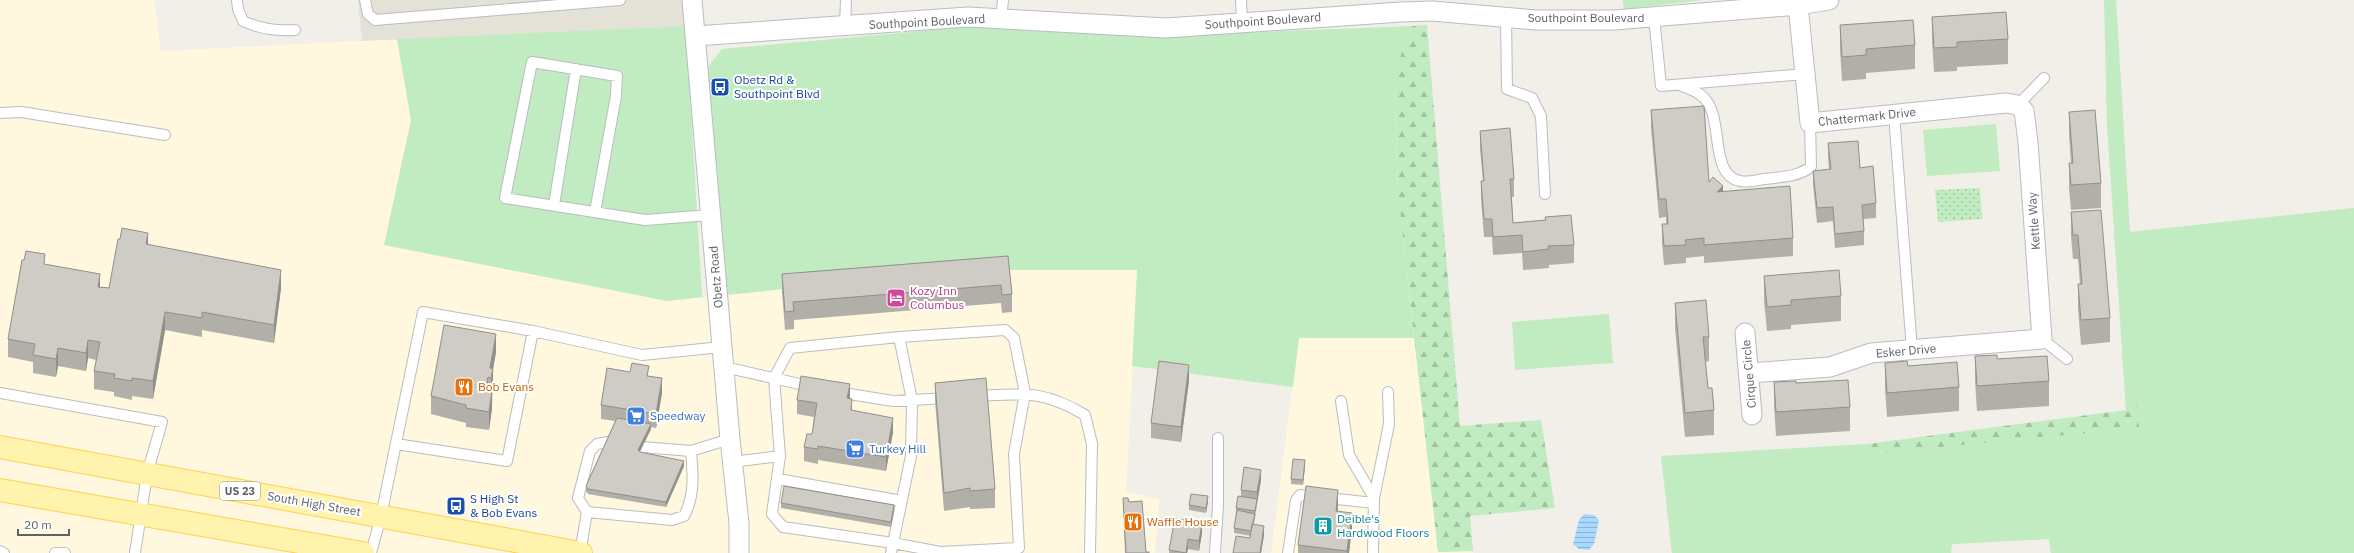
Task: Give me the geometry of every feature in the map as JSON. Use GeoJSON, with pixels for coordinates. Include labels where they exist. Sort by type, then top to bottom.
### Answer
{"type":"FeatureCollection","features":[{"type":"Feature","properties":{"kind":"main road","name":"South High Street"},"geometry":{"type":"LineString","coordinates":[[0,446],[580,553]]}},
{"type":"Feature","properties":{"kind":"main road"},"geometry":{"type":"LineString","coordinates":[[0,490],[141,513],[363,553]]}},
{"type":"Feature","properties":{"kind":"street","name":"Obetz Road"},"geometry":{"type":"LineString","coordinates":[[692,0],[732,462],[739,523],[739,553]]}},
{"type":"Feature","properties":{"kind":"street","name":"Southpoint Boulevard"},"geometry":{"type":"LineString","coordinates":[[695,36],[968,17],[1166,28],[1242,23],[1431,6],[1536,20],[1654,18],[1798,5],[1830,0]]}},
{"type":"Feature","properties":{"kind":"street","name":"Chattermark Drive"},"geometry":{"type":"LineString","coordinates":[[1798,5],[1810,123],[2006,103],[2018,105]]}},
{"type":"Feature","properties":{"kind":"street","name":"Kettle Way"},"geometry":{"type":"LineString","coordinates":[[2018,105],[2024,111],[2028,142],[2042,339]]}},
{"type":"Feature","properties":{"kind":"street","name":"Cirque Circle"},"geometry":{"type":"LineString","coordinates":[[1745,333],[1752,415]]}},
{"type":"Feature","properties":{"kind":"street","name":"Esker Drive"},"geometry":{"type":"LineString","coordinates":[[1749,373],[1830,367],[1871,353],[2042,339]]}},
{"type":"Feature","properties":{"kind":"lane"},"geometry":{"type":"LineString","coordinates":[[237,0],[238,9],[243,21],[274,31],[294,30]]}},
{"type":"Feature","properties":{"kind":"lane"},"geometry":{"type":"LineString","coordinates":[[365,0],[368,14],[375,20],[620,0]]}},
{"type":"Feature","properties":{"kind":"lane"},"geometry":{"type":"LineString","coordinates":[[846,0],[846,26]]}},
{"type":"Feature","properties":{"kind":"lane"},"geometry":{"type":"LineString","coordinates":[[1001,19],[1003,0]]}},
{"type":"Feature","properties":{"kind":"lane"},"geometry":{"type":"LineString","coordinates":[[1241,0],[1242,23]]}},
{"type":"Feature","properties":{"kind":"lane"},"geometry":{"type":"LineString","coordinates":[[1506,17],[1507,89],[1532,98],[1541,116],[1545,194]]}},
{"type":"Feature","properties":{"kind":"lane"},"geometry":{"type":"LineString","coordinates":[[1654,18],[1661,86],[1682,86],[1805,74]]}},
{"type":"Feature","properties":{"kind":"lane"},"geometry":{"type":"LineString","coordinates":[[595,212],[616,96],[617,76],[532,62],[505,198],[645,220],[710,215]]}},
{"type":"Feature","properties":{"kind":"lane"},"geometry":{"type":"LineString","coordinates":[[554,206],[576,69]]}},
{"type":"Feature","properties":{"kind":"lane"},"geometry":{"type":"LineString","coordinates":[[2018,105],[2044,78]]}},
{"type":"Feature","properties":{"kind":"lane"},"geometry":{"type":"LineString","coordinates":[[1682,86],[1694,90],[1706,100],[1714,118],[1721,165],[1729,177],[1741,182],[1799,175],[1811,167],[1810,123]]}},
{"type":"Feature","properties":{"kind":"lane"},"geometry":{"type":"LineString","coordinates":[[0,114],[21,112],[165,135]]}},
{"type":"Feature","properties":{"kind":"lane"},"geometry":{"type":"LineString","coordinates":[[1894,114],[1912,350]]}},
{"type":"Feature","properties":{"kind":"lane"},"geometry":{"type":"LineString","coordinates":[[371,553],[381,516],[423,312],[532,331],[642,355],[722,347]]}},
{"type":"Feature","properties":{"kind":"lane"},"geometry":{"type":"LineString","coordinates":[[1005,330],[1014,338],[1025,393],[1014,454],[1018,548],[940,552],[893,543],[783,527],[772,514],[773,490],[778,480],[780,456],[774,378],[790,348],[899,337],[1005,330]]}},
{"type":"Feature","properties":{"kind":"lane"},"geometry":{"type":"LineString","coordinates":[[396,444],[507,461],[532,331]]}},
{"type":"Feature","properties":{"kind":"lane"},"geometry":{"type":"LineString","coordinates":[[891,553],[910,456],[912,400],[899,337]]}},
{"type":"Feature","properties":{"kind":"lane"},"geometry":{"type":"LineString","coordinates":[[2042,339],[2067,359]]}},
{"type":"Feature","properties":{"kind":"lane"},"geometry":{"type":"LineString","coordinates":[[724,366],[854,396],[893,401],[1025,393],[1046,396],[1085,415],[1092,444],[1090,553]]}},
{"type":"Feature","properties":{"kind":"lane"},"geometry":{"type":"LineString","coordinates":[[1373,553],[1374,500],[1389,424],[1388,392]]}},
{"type":"Feature","properties":{"kind":"lane"},"geometry":{"type":"LineString","coordinates":[[0,393],[162,422],[147,474],[136,553]]}},
{"type":"Feature","properties":{"kind":"lane"},"geometry":{"type":"LineString","coordinates":[[1341,401],[1349,455],[1374,500]]}},
{"type":"Feature","properties":{"kind":"lane"},"geometry":{"type":"LineString","coordinates":[[1215,553],[1218,505],[1218,438]]}},
{"type":"Feature","properties":{"kind":"lane"},"geometry":{"type":"LineString","coordinates":[[642,447],[691,451],[730,439]]}},
{"type":"Feature","properties":{"kind":"lane"},"geometry":{"type":"LineString","coordinates":[[580,553],[587,512],[578,498],[590,451],[597,444],[608,442]]}},
{"type":"Feature","properties":{"kind":"lane"},"geometry":{"type":"LineString","coordinates":[[587,512],[672,520],[684,516],[690,504],[692,482],[691,451]]}},
{"type":"Feature","properties":{"kind":"lane"},"geometry":{"type":"LineString","coordinates":[[732,462],[780,456]]}},
{"type":"Feature","properties":{"kind":"lane"},"geometry":{"type":"LineString","coordinates":[[778,480],[902,501]]}},
{"type":"Feature","properties":{"kind":"lane"},"geometry":{"type":"LineString","coordinates":[[1288,553],[1296,500],[1300,495],[1374,500]]}},
{"type":"Feature","properties":{"kind":"lane"},"geometry":{"type":"LineString","coordinates":[[0,552],[4,553]]}},
{"type":"Feature","properties":{"kind":"lane"},"geometry":{"type":"LineString","coordinates":[[55,553],[64,553]]}},
{"type":"Feature","properties":{"kind":"shaded area"},"geometry":{"type":"Polygon","coordinates":[[[0,0],[154,0],[161,51],[397,39],[411,120],[385,245],[667,301],[972,270],[1138,270],[1126,492],[1159,499],[1155,553],[0,553],[0,0]]]}},
{"type":"Feature","properties":{"kind":"shaded area"},"geometry":{"type":"Polygon","coordinates":[[[358,0],[684,0],[686,26],[362,41],[358,0]]]}},
{"type":"Feature","properties":{"kind":"shaded area"},"geometry":{"type":"Polygon","coordinates":[[[1299,338],[1414,338],[1438,552],[1473,551],[1473,553],[1271,553],[1299,338]]]}},
{"type":"Feature","properties":{"kind":"green space"},"geometry":{"type":"Polygon","coordinates":[[[1623,0],[1704,0],[1624,9],[1623,0]]]}},
{"type":"Feature","properties":{"kind":"green space"},"geometry":{"type":"Polygon","coordinates":[[[2104,0],[2116,0],[2130,232],[2354,208],[2354,553],[2051,553],[2049,539],[1952,544],[1951,553],[1672,553],[1661,456],[1867,444],[1869,454],[2139,427],[2136,406],[2126,410],[2107,125],[2104,0]]]}},
{"type":"Feature","properties":{"kind":"green space"},"geometry":{"type":"Polygon","coordinates":[[[1427,25],[1460,426],[1541,420],[1555,508],[1470,516],[1473,551],[1438,552],[1398,192],[1394,73],[1412,26],[1427,25]]]}},
{"type":"Feature","properties":{"kind":"green space"},"geometry":{"type":"Polygon","coordinates":[[[686,26],[702,297],[667,301],[384,245],[411,120],[397,39],[686,26]]]}},
{"type":"Feature","properties":{"kind":"green space"},"geometry":{"type":"Polygon","coordinates":[[[1412,26],[1394,73],[1398,192],[1414,338],[1299,338],[1293,387],[1132,366],[1137,270],[972,270],[726,295],[707,68],[722,49],[966,27],[1154,36],[1412,26]]]}},
{"type":"Feature","properties":{"kind":"green space"},"geometry":{"type":"Polygon","coordinates":[[[1996,124],[2000,171],[1927,176],[1923,130],[1996,124]]]}},
{"type":"Feature","properties":{"kind":"green space"},"geometry":{"type":"Polygon","coordinates":[[[1980,188],[1982,219],[1938,222],[1935,190],[1980,188]]]}},
{"type":"Feature","properties":{"kind":"green space"},"geometry":{"type":"Polygon","coordinates":[[[1609,314],[1613,363],[1515,370],[1512,322],[1609,314]]]}},
{"type":"Feature","properties":{"kind":"green space"},"geometry":{"type":"Polygon","coordinates":[[[2137,406],[2139,428],[1869,454],[1867,444],[2126,410],[2137,406]]]}},
{"type":"Feature","properties":{"kind":"water"},"geometry":{"type":"Polygon","coordinates":[[[1584,514],[1594,515],[1599,520],[1594,544],[1589,550],[1579,549],[1573,544],[1579,520],[1584,514]]]}},
{"type":"Feature","properties":{"kind":"building"},"geometry":{"type":"Polygon","coordinates":[[[2006,12],[2008,39],[1957,42],[1957,47],[1934,48],[1932,17],[2006,12]]]}},
{"type":"Feature","properties":{"kind":"building"},"geometry":{"type":"Polygon","coordinates":[[[1913,20],[1915,45],[1866,49],[1866,55],[1842,57],[1840,25],[1913,20]]]}},
{"type":"Feature","properties":{"kind":"building"},"geometry":{"type":"Polygon","coordinates":[[[1704,106],[1709,182],[1713,177],[1723,186],[1717,192],[1790,186],[1793,238],[1704,245],[1704,238],[1685,240],[1686,245],[1664,246],[1662,224],[1668,224],[1666,199],[1659,199],[1651,110],[1704,106]]]}},
{"type":"Feature","properties":{"kind":"building"},"geometry":{"type":"Polygon","coordinates":[[[2095,110],[2101,183],[2071,185],[2069,163],[2073,163],[2069,112],[2095,110]]]}},
{"type":"Feature","properties":{"kind":"building"},"geometry":{"type":"Polygon","coordinates":[[[1510,128],[1514,179],[1510,179],[1513,223],[1546,220],[1545,217],[1571,215],[1574,245],[1548,246],[1549,249],[1523,252],[1522,235],[1493,237],[1492,219],[1484,219],[1481,181],[1484,181],[1480,131],[1510,128]]]}},
{"type":"Feature","properties":{"kind":"building"},"geometry":{"type":"Polygon","coordinates":[[[1858,141],[1860,168],[1873,166],[1876,203],[1862,205],[1864,231],[1835,234],[1833,207],[1817,208],[1813,171],[1831,169],[1828,143],[1858,141]]]}},
{"type":"Feature","properties":{"kind":"building"},"geometry":{"type":"Polygon","coordinates":[[[2101,210],[2110,318],[2081,320],[2078,284],[2082,284],[2078,235],[2073,235],[2071,212],[2101,210]]]}},
{"type":"Feature","properties":{"kind":"building"},"geometry":{"type":"Polygon","coordinates":[[[122,228],[148,233],[146,244],[281,270],[274,325],[202,312],[202,318],[165,312],[153,381],[132,378],[132,381],[114,378],[115,374],[94,371],[100,342],[88,340],[86,353],[58,348],[56,359],[33,355],[35,344],[8,339],[22,260],[24,260],[26,251],[45,254],[44,264],[100,274],[98,287],[109,288],[118,239],[120,239],[122,228]]]}},
{"type":"Feature","properties":{"kind":"building"},"geometry":{"type":"Polygon","coordinates":[[[1008,256],[1012,294],[1002,295],[1001,285],[793,302],[794,311],[785,312],[782,274],[1008,256]]]}},
{"type":"Feature","properties":{"kind":"building"},"geometry":{"type":"Polygon","coordinates":[[[1839,270],[1841,296],[1791,300],[1791,305],[1767,307],[1764,276],[1839,270]]]}},
{"type":"Feature","properties":{"kind":"building"},"geometry":{"type":"Polygon","coordinates":[[[1706,300],[1709,337],[1703,337],[1708,388],[1712,388],[1714,410],[1685,413],[1675,303],[1706,300]]]}},
{"type":"Feature","properties":{"kind":"building","name":"Bob Evans"},"geometry":{"type":"Polygon","coordinates":[[[444,325],[496,334],[490,368],[493,369],[491,378],[488,377],[486,389],[492,390],[489,412],[466,408],[466,405],[431,396],[444,325]]]}},
{"type":"Feature","properties":{"kind":"building"},"geometry":{"type":"Polygon","coordinates":[[[1997,355],[1997,359],[2047,356],[2049,381],[1977,386],[1975,356],[1997,355]]]}},
{"type":"Feature","properties":{"kind":"building"},"geometry":{"type":"Polygon","coordinates":[[[1159,361],[1189,365],[1181,427],[1151,423],[1159,361]]]}},
{"type":"Feature","properties":{"kind":"building"},"geometry":{"type":"Polygon","coordinates":[[[1907,361],[1908,366],[1957,362],[1959,387],[1887,393],[1885,363],[1907,361]]]}},
{"type":"Feature","properties":{"kind":"building","name":"Speedway"},"geometry":{"type":"Polygon","coordinates":[[[632,363],[649,366],[647,376],[662,378],[656,414],[601,405],[607,368],[630,372],[632,363]]]}},
{"type":"Feature","properties":{"kind":"building"},"geometry":{"type":"Polygon","coordinates":[[[801,376],[850,384],[847,398],[852,399],[851,410],[893,418],[886,457],[818,446],[818,449],[804,447],[807,434],[812,434],[817,403],[797,400],[801,376]]]}},
{"type":"Feature","properties":{"kind":"building"},"geometry":{"type":"Polygon","coordinates":[[[986,378],[995,489],[970,491],[970,488],[944,493],[935,383],[986,378]]]}},
{"type":"Feature","properties":{"kind":"building"},"geometry":{"type":"Polygon","coordinates":[[[1848,380],[1850,407],[1776,412],[1774,382],[1796,381],[1796,383],[1848,380]]]}},
{"type":"Feature","properties":{"kind":"building"},"geometry":{"type":"Polygon","coordinates":[[[617,418],[651,424],[638,450],[640,452],[684,461],[666,502],[588,489],[586,486],[617,418]]]}},
{"type":"Feature","properties":{"kind":"building"},"geometry":{"type":"Polygon","coordinates":[[[1293,459],[1305,460],[1303,480],[1291,479],[1293,459]]]}},
{"type":"Feature","properties":{"kind":"building"},"geometry":{"type":"Polygon","coordinates":[[[1244,467],[1261,470],[1257,492],[1241,490],[1244,467]]]}},
{"type":"Feature","properties":{"kind":"building"},"geometry":{"type":"Polygon","coordinates":[[[784,486],[894,505],[891,522],[781,503],[784,486]]]}},
{"type":"Feature","properties":{"kind":"building","name":"Deible's Hardwood Floors"},"geometry":{"type":"Polygon","coordinates":[[[1306,486],[1338,490],[1336,511],[1352,513],[1347,551],[1298,545],[1306,486]]]}},
{"type":"Feature","properties":{"kind":"building"},"geometry":{"type":"Polygon","coordinates":[[[1191,494],[1208,496],[1206,508],[1189,505],[1191,494]]]}},
{"type":"Feature","properties":{"kind":"building"},"geometry":{"type":"Polygon","coordinates":[[[1238,496],[1257,499],[1255,511],[1236,508],[1238,496]]]}},
{"type":"Feature","properties":{"kind":"building","name":"Waffle House"},"geometry":{"type":"Polygon","coordinates":[[[1123,498],[1128,498],[1129,502],[1142,501],[1146,552],[1149,553],[1126,553],[1123,498]]]}},
{"type":"Feature","properties":{"kind":"building"},"geometry":{"type":"Polygon","coordinates":[[[1237,510],[1255,514],[1251,531],[1234,528],[1237,510]]]}},
{"type":"Feature","properties":{"kind":"building"},"geometry":{"type":"Polygon","coordinates":[[[1175,518],[1202,523],[1199,541],[1188,539],[1186,553],[1169,550],[1175,518]]]}},
{"type":"Feature","properties":{"kind":"building"},"geometry":{"type":"Polygon","coordinates":[[[1252,524],[1264,526],[1260,553],[1233,553],[1236,536],[1250,538],[1252,524]]]}},
{"type":"Feature","properties":{"kind":"place","name":"Obetz Rd & Southpoint Blvd"},"geometry":{"type":"Point","coordinates":[720,87]}},
{"type":"Feature","properties":{"kind":"place","name":"Kozy Inn Columbus"},"geometry":{"type":"Point","coordinates":[896,298]}},
{"type":"Feature","properties":{"kind":"place","name":"Bob Evans"},"geometry":{"type":"Point","coordinates":[464,387]}},
{"type":"Feature","properties":{"kind":"place","name":"Speedway"},"geometry":{"type":"Point","coordinates":[636,416]}},
{"type":"Feature","properties":{"kind":"place","name":"Turkey Hill"},"geometry":{"type":"Point","coordinates":[855,449]}},
{"type":"Feature","properties":{"kind":"place","name":"S High St & Bob Evans"},"geometry":{"type":"Point","coordinates":[456,506]}},
{"type":"Feature","properties":{"kind":"place","name":"Waffle House"},"geometry":{"type":"Point","coordinates":[1133,522]}},
{"type":"Feature","properties":{"kind":"place","name":"Deible's Hardwood Floors"},"geometry":{"type":"Point","coordinates":[1323,526]}}]}
